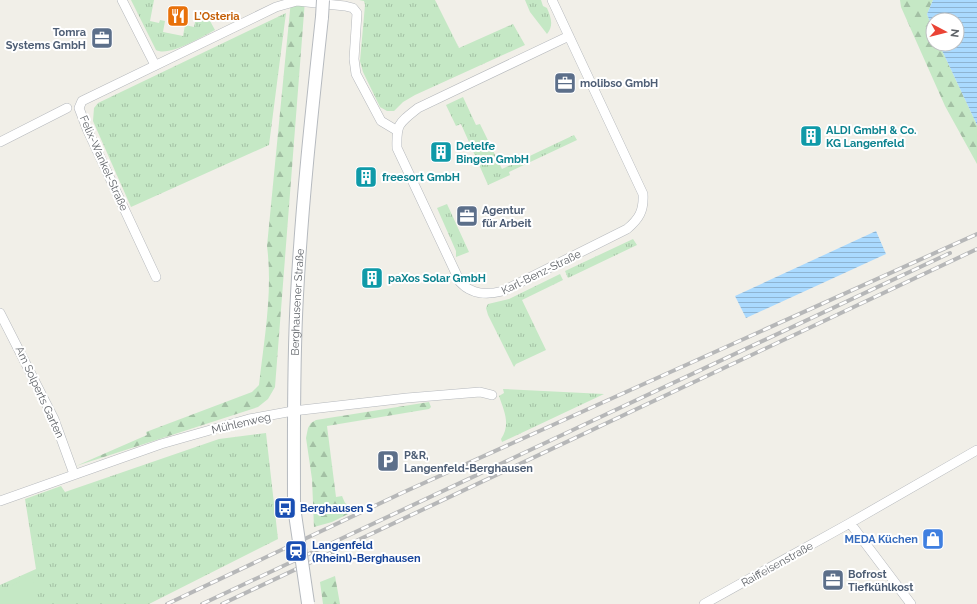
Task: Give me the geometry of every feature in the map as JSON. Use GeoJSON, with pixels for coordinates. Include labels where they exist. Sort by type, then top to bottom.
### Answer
{"type":"FeatureCollection","features":[{"type":"Feature","properties":{"kind":"main road","name":"Berghausener Straße"},"geometry":{"type":"LineString","coordinates":[[308,603],[294,507],[292,411],[297,295],[307,166],[323,0]]}},
{"type":"Feature","properties":{"kind":"street"},"geometry":{"type":"LineString","coordinates":[[122,0],[155,65]]}},
{"type":"Feature","properties":{"kind":"street","name":"Karl-Benz-Straße"},"geometry":{"type":"LineString","coordinates":[[396,130],[397,148],[460,282],[464,287],[478,293],[491,294],[503,292],[627,230],[637,221],[644,207],[643,194],[552,0]]}},
{"type":"Feature","properties":{"kind":"street","name":"Felix-Wankel-Straße"},"geometry":{"type":"LineString","coordinates":[[156,277],[79,108],[82,101],[285,4],[297,1],[345,6],[353,8],[357,13],[354,59],[356,74],[381,121],[396,130]]}},
{"type":"Feature","properties":{"kind":"street"},"geometry":{"type":"LineString","coordinates":[[396,130],[404,119],[418,108],[569,36]]}},
{"type":"Feature","properties":{"kind":"street"},"geometry":{"type":"LineString","coordinates":[[0,142],[67,108]]}},
{"type":"Feature","properties":{"kind":"street","name":"Am Solperts Garten"},"geometry":{"type":"LineString","coordinates":[[0,313],[50,412],[74,474]]}},
{"type":"Feature","properties":{"kind":"street","name":"Mühlenweg"},"geometry":{"type":"LineString","coordinates":[[0,501],[161,444],[249,419],[292,411],[480,392],[492,395]]}},
{"type":"Feature","properties":{"kind":"street","name":"Raiffeisenstraße"},"geometry":{"type":"LineString","coordinates":[[704,604],[977,450]]}},
{"type":"Feature","properties":{"kind":"street"},"geometry":{"type":"LineString","coordinates":[[850,523],[911,604]]}},
{"type":"Feature","properties":{"kind":"green space"},"geometry":{"type":"Polygon","coordinates":[[[131,0],[154,0],[150,21],[159,23],[160,20],[165,21],[163,32],[183,36],[185,25],[194,27],[197,13],[204,10],[215,30],[177,49],[169,51],[156,50],[131,0]]]}},
{"type":"Feature","properties":{"kind":"green space"},"geometry":{"type":"Polygon","coordinates":[[[291,0],[305,0],[275,387],[268,399],[258,407],[76,466],[147,435],[146,432],[252,392],[259,385],[269,281],[267,246],[291,0]]]}},
{"type":"Feature","properties":{"kind":"green space"},"geometry":{"type":"Polygon","coordinates":[[[359,0],[435,0],[459,48],[513,24],[525,45],[415,95],[403,102],[394,111],[387,111],[380,107],[363,72],[360,61],[365,5],[364,1],[359,0]]]}},
{"type":"Feature","properties":{"kind":"green space"},"geometry":{"type":"Polygon","coordinates":[[[525,0],[541,0],[543,6],[547,8],[551,18],[551,28],[547,34],[530,12],[525,0]]]}},
{"type":"Feature","properties":{"kind":"green space"},"geometry":{"type":"Polygon","coordinates":[[[900,0],[933,0],[928,12],[925,12],[925,52],[943,52],[977,125],[977,164],[945,106],[901,7],[900,0]]]}},
{"type":"Feature","properties":{"kind":"green space"},"geometry":{"type":"Polygon","coordinates":[[[286,13],[269,145],[131,207],[93,121],[94,108],[98,103],[286,13]]]}},
{"type":"Feature","properties":{"kind":"green space"},"geometry":{"type":"Polygon","coordinates":[[[463,97],[476,125],[480,124],[502,169],[574,135],[577,140],[509,172],[510,175],[488,185],[461,124],[456,126],[446,105],[463,97]]]}},
{"type":"Feature","properties":{"kind":"green space"},"geometry":{"type":"Polygon","coordinates":[[[447,204],[469,252],[456,257],[456,251],[437,208],[447,204]]]}},
{"type":"Feature","properties":{"kind":"green space"},"geometry":{"type":"Polygon","coordinates":[[[633,239],[637,245],[568,278],[565,271],[633,239]]]}},
{"type":"Feature","properties":{"kind":"green space"},"geometry":{"type":"Polygon","coordinates":[[[560,274],[563,280],[522,300],[546,350],[516,364],[514,367],[486,308],[488,304],[509,299],[560,274]]]}},
{"type":"Feature","properties":{"kind":"green space"},"geometry":{"type":"Polygon","coordinates":[[[503,389],[604,394],[502,442],[501,439],[506,428],[506,418],[499,396],[504,393],[503,389]]]}},
{"type":"Feature","properties":{"kind":"green space"},"geometry":{"type":"Polygon","coordinates":[[[429,402],[431,407],[429,409],[327,426],[336,497],[342,496],[345,503],[356,510],[332,522],[314,527],[312,479],[306,438],[308,428],[311,423],[316,420],[429,402]]]}},
{"type":"Feature","properties":{"kind":"green space"},"geometry":{"type":"Polygon","coordinates":[[[266,433],[278,539],[149,604],[0,604],[0,585],[36,569],[25,499],[61,486],[65,492],[219,439],[266,433]]]}},
{"type":"Feature","properties":{"kind":"green space"},"geometry":{"type":"Polygon","coordinates":[[[31,575],[39,600],[31,604],[0,604],[0,592],[31,575]]]}},
{"type":"Feature","properties":{"kind":"green space"},"geometry":{"type":"Polygon","coordinates":[[[335,576],[340,604],[323,604],[320,582],[335,576]]]}},
{"type":"Feature","properties":{"kind":"water"},"geometry":{"type":"Polygon","coordinates":[[[933,0],[977,0],[977,125],[943,52],[965,52],[965,12],[928,12],[933,0]]]}},
{"type":"Feature","properties":{"kind":"water"},"geometry":{"type":"Polygon","coordinates":[[[876,231],[886,254],[746,318],[735,296],[876,231]]]}},
{"type":"Feature","properties":{"kind":"railway"},"geometry":{"type":"LineString","coordinates":[[167,604],[404,492],[977,234]]}},
{"type":"Feature","properties":{"kind":"railway"},"geometry":{"type":"LineString","coordinates":[[222,604],[977,249]]}},
{"type":"Feature","properties":{"kind":"railway"},"geometry":{"type":"LineString","coordinates":[[202,604],[950,253]]}},
{"type":"Feature","properties":{"kind":"place","name":"L'Osteria"},"geometry":{"type":"Point","coordinates":[178,16]}},
{"type":"Feature","properties":{"kind":"place","name":"Tomra Systems GmbH"},"geometry":{"type":"Point","coordinates":[102,38]}},
{"type":"Feature","properties":{"kind":"place","name":"molibso GmbH"},"geometry":{"type":"Point","coordinates":[565,83]}},
{"type":"Feature","properties":{"kind":"place","name":"ALDI GmbH & Co. KG Langenfeld"},"geometry":{"type":"Point","coordinates":[811,136]}},
{"type":"Feature","properties":{"kind":"place","name":"Detelfe Bingen GmbH"},"geometry":{"type":"Point","coordinates":[441,152]}},
{"type":"Feature","properties":{"kind":"place","name":"freesort GmbH"},"geometry":{"type":"Point","coordinates":[366,177]}},
{"type":"Feature","properties":{"kind":"place","name":"Agentur für Arbeit"},"geometry":{"type":"Point","coordinates":[467,216]}},
{"type":"Feature","properties":{"kind":"place","name":"paXos Solar GmbH"},"geometry":{"type":"Point","coordinates":[372,278]}},
{"type":"Feature","properties":{"kind":"place","name":"P&R, Langenfeld-Berghausen"},"geometry":{"type":"Point","coordinates":[388,461]}},
{"type":"Feature","properties":{"kind":"place","name":"Berghausen S"},"geometry":{"type":"Point","coordinates":[285,508]}},
{"type":"Feature","properties":{"kind":"place","name":"MEDA Küchen"},"geometry":{"type":"Point","coordinates":[933,539]}},
{"type":"Feature","properties":{"kind":"place","name":"Langenfeld (Rheinl)-Berghausen"},"geometry":{"type":"Point","coordinates":[296,551]}},
{"type":"Feature","properties":{"kind":"place","name":"Bofrost Tiefkühlkost"},"geometry":{"type":"Point","coordinates":[833,580]}}]}
